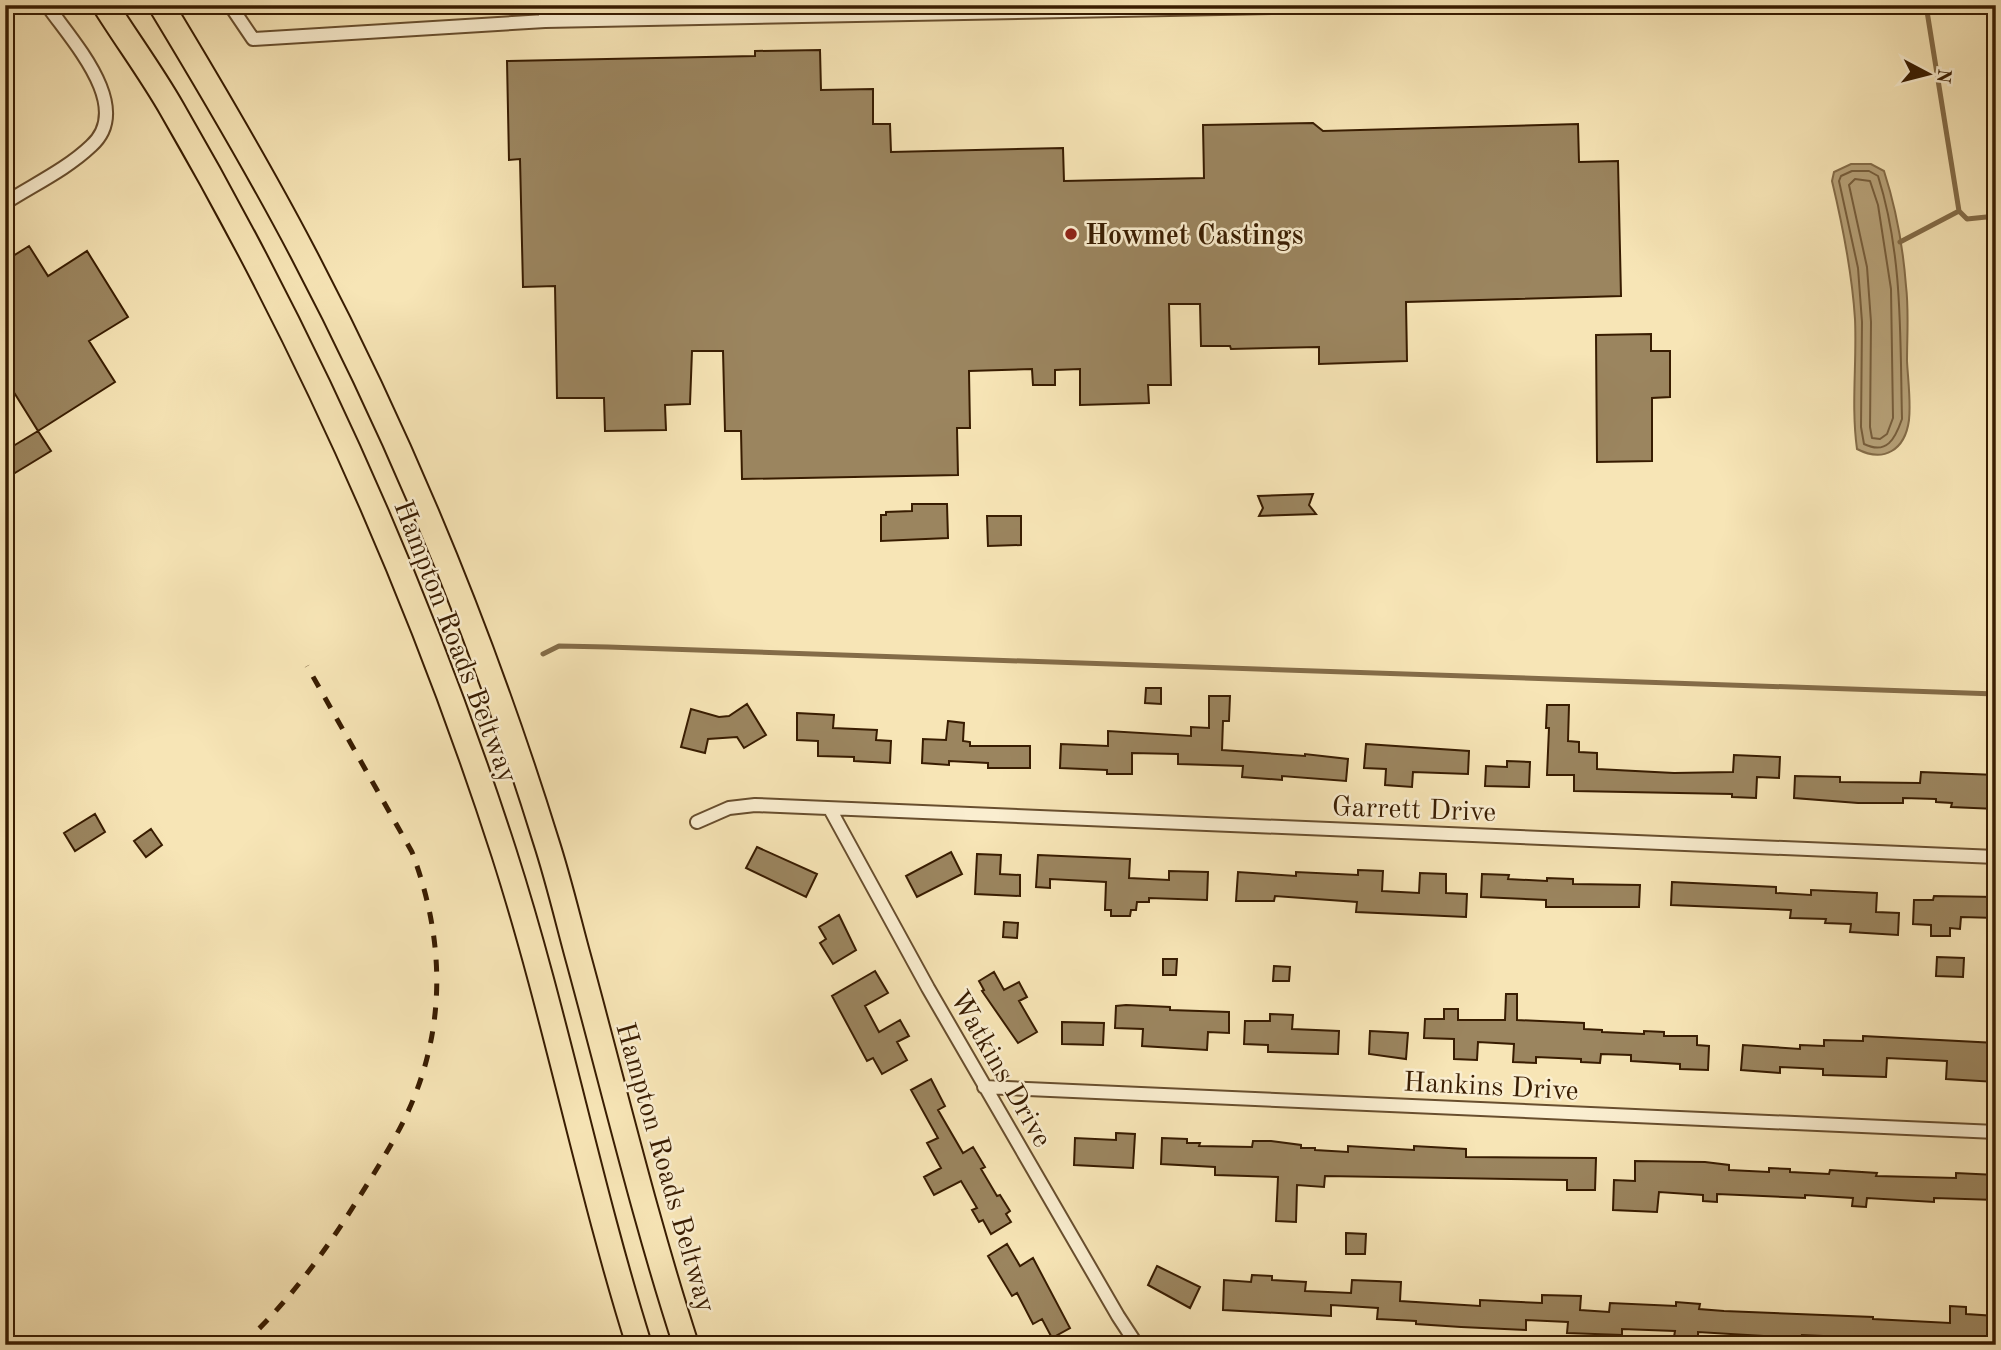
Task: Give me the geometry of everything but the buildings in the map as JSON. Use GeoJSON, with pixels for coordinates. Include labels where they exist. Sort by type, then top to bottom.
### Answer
{"type":"FeatureCollection","features":[{"type":"Feature","properties":{"kind":"highway","name":"Hampton Roads Beltway"},"geometry":{"type":"LineString","coordinates":[[105,5],[170,106],[284,314],[357,466],[411,594],[476,768],[512,881],[541,981],[613,1263],[639,1345]]}},
{"type":"Feature","properties":{"kind":"highway","name":"Hampton Roads Beltway"},"geometry":{"type":"LineString","coordinates":[[161,5],[227,115],[333,313],[407,471],[467,616],[547,843],[636,1174],[686,1345]]}},
{"type":"Feature","properties":{"kind":"highway"},"geometry":{"type":"LineString","coordinates":[[613,1263],[631,1345]]}},
{"type":"Feature","properties":{"kind":"street"},"geometry":{"type":"LineString","coordinates":[[5,203],[93,145],[107,120],[105,94],[92,70],[47,5]]}},
{"type":"Feature","properties":{"kind":"street"},"geometry":{"type":"LineString","coordinates":[[230,5],[253,39],[545,21],[1101,8],[1375,5]]}},
{"type":"Feature","properties":{"kind":"street"},"geometry":{"type":"LineString","coordinates":[[545,5],[545,21]]}},
{"type":"Feature","properties":{"kind":"street","name":"Garrett Drive"},"geometry":{"type":"LineString","coordinates":[[697,822],[717,812],[741,806],[1996,857]]}},
{"type":"Feature","properties":{"kind":"street","name":"Watkins Drive"},"geometry":{"type":"LineString","coordinates":[[830,809],[984,1087],[1118,1317],[1135,1342],[1141,1345]]}},
{"type":"Feature","properties":{"kind":"street","name":"Hankins Drive"},"geometry":{"type":"LineString","coordinates":[[984,1087],[1996,1132]]}},
{"type":"Feature","properties":{"kind":"water"},"geometry":{"type":"Polygon","coordinates":[[[1851,164],[1871,164],[1884,171],[1895,213],[1905,271],[1909,420],[1898,446],[1892,451],[1876,455],[1857,449],[1854,417],[1854,301],[1832,181],[1834,172],[1851,164]]]}},
{"type":"Feature","properties":{"kind":"waterway"},"geometry":{"type":"LineString","coordinates":[[1926,5],[1959,211],[1967,219],[1996,216]]}},
{"type":"Feature","properties":{"kind":"waterway"},"geometry":{"type":"LineString","coordinates":[[1900,242],[1959,211]]}},
{"type":"Feature","properties":{"kind":"waterway"},"geometry":{"type":"LineString","coordinates":[[543,654],[559,646],[608,647],[1996,694]]}},
{"type":"Feature","properties":{"kind":"railway"},"geometry":{"type":"LineString","coordinates":[[242,1345],[275,1312],[305,1276],[383,1158],[406,1116],[419,1083],[435,1017],[437,984],[431,918],[412,852],[307,666]]}},
{"type":"Feature","properties":{"kind":"place","name":"Howmet Castings"},"geometry":{"type":"Point","coordinates":[1071,234]}}]}
